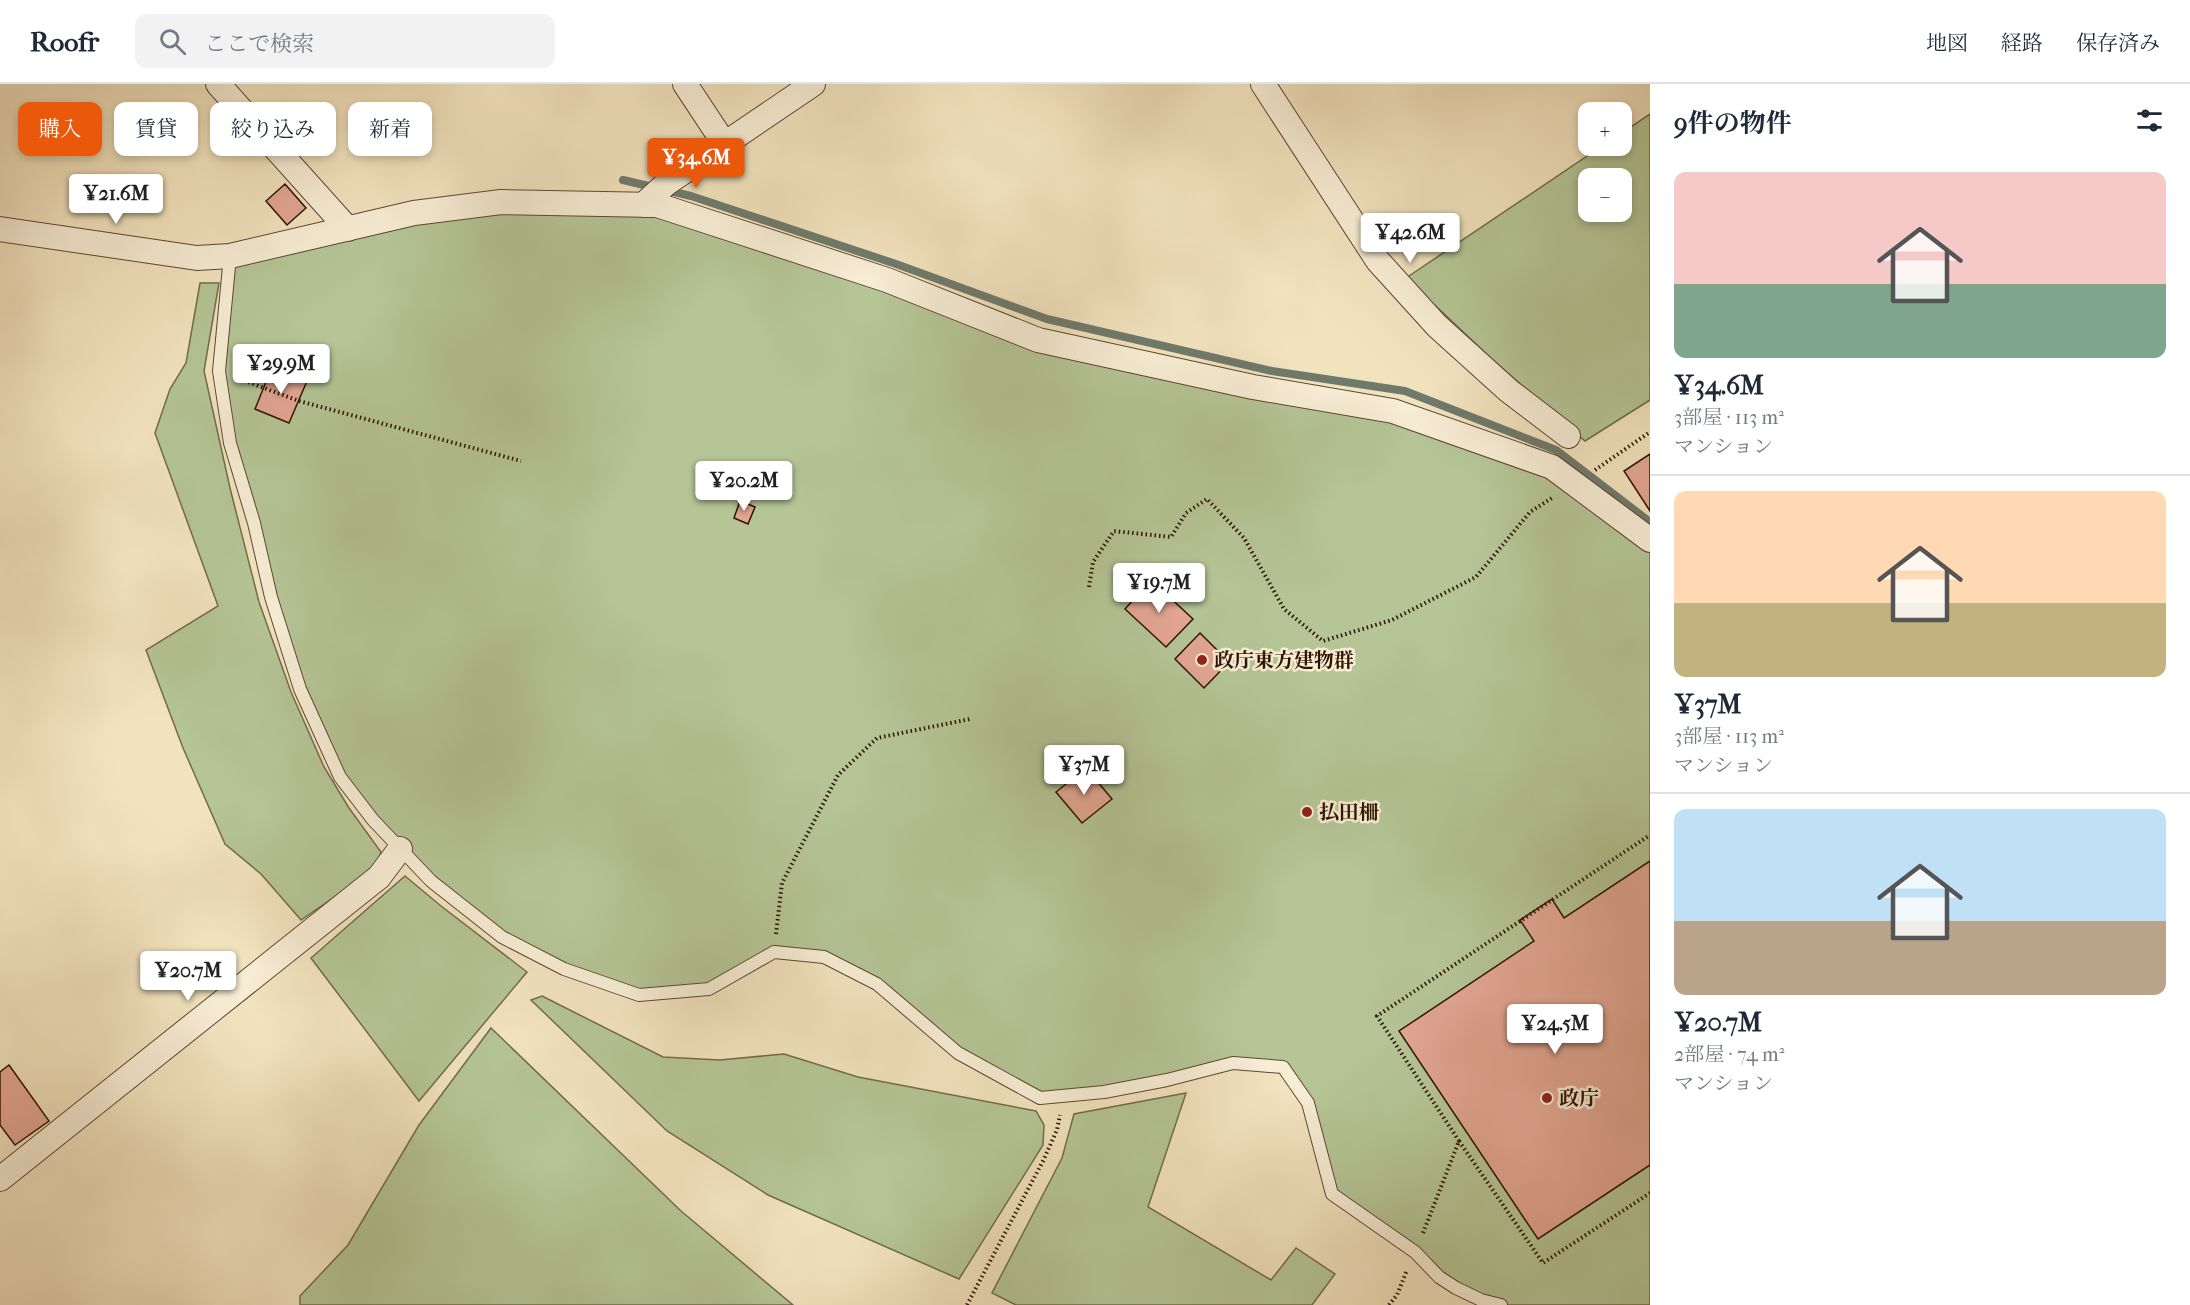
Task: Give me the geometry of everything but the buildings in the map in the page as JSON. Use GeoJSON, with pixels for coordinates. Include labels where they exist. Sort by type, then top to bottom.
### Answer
{"type":"FeatureCollection","features":[{"type":"Feature","properties":{"kind":"street"},"geometry":{"type":"LineString","coordinates":[[218,84],[348,229]]}},
{"type":"Feature","properties":{"kind":"street"},"geometry":{"type":"LineString","coordinates":[[685,84],[724,143]]}},
{"type":"Feature","properties":{"kind":"street"},"geometry":{"type":"LineString","coordinates":[[643,206],[667,183],[813,84]]}},
{"type":"Feature","properties":{"kind":"street"},"geometry":{"type":"LineString","coordinates":[[1263,84],[1378,261],[1437,326],[1509,391],[1568,436]]}},
{"type":"Feature","properties":{"kind":"street"},"geometry":{"type":"LineString","coordinates":[[0,228],[197,258],[231,256],[414,213],[501,202],[657,205],[887,280],[1038,340],[1253,387],[1393,411],[1552,466],[1650,540]]}},
{"type":"Feature","properties":{"kind":"street"},"geometry":{"type":"LineString","coordinates":[[0,1179],[379,877],[400,849]]}},
{"type":"Feature","properties":{"kind":"lane"},"geometry":{"type":"LineString","coordinates":[[231,256],[219,371],[230,443],[300,689],[340,777],[373,820],[431,881],[502,937],[564,969],[639,995],[709,989],[774,952],[824,957],[878,984],[958,1053],[1040,1098],[1104,1092],[1167,1080],[1233,1063],[1283,1067],[1308,1103],[1332,1194],[1415,1252],[1439,1276],[1456,1288],[1481,1300],[1501,1305]]}},
{"type":"Feature","properties":{"kind":"path"},"geometry":{"type":"LineString","coordinates":[[219,371],[299,401],[521,461]]}},
{"type":"Feature","properties":{"kind":"path"},"geometry":{"type":"LineString","coordinates":[[1605,463],[1650,432]]}},
{"type":"Feature","properties":{"kind":"path"},"geometry":{"type":"LineString","coordinates":[[1089,587],[1093,562],[1113,531],[1172,537],[1186,513],[1207,499],[1244,538],[1284,609],[1323,641],[1392,620],[1476,577],[1530,512],[1575,484]]}},
{"type":"Feature","properties":{"kind":"path"},"geometry":{"type":"LineString","coordinates":[[774,952],[782,883],[838,775],[877,738],[970,719]]}},
{"type":"Feature","properties":{"kind":"path"},"geometry":{"type":"LineString","coordinates":[[1650,836],[1377,1016],[1459,1141],[1544,1263],[1650,1193]]}},
{"type":"Feature","properties":{"kind":"path"},"geometry":{"type":"LineString","coordinates":[[967,1305],[1057,1130],[1061,1110],[1060,1096]]}},
{"type":"Feature","properties":{"kind":"path"},"geometry":{"type":"LineString","coordinates":[[1389,1305],[1397,1295],[1459,1141]]}},
{"type":"Feature","properties":{"kind":"green space"},"geometry":{"type":"Polygon","coordinates":[[[1650,114],[1650,400],[1585,441],[1492,359],[1406,278],[1587,156],[1632,156],[1632,126],[1650,114]]]}},
{"type":"Feature","properties":{"kind":"green space"},"geometry":{"type":"Polygon","coordinates":[[[643,205],[1038,340],[1393,411],[1552,467],[1650,540],[1650,1305],[1501,1305],[1481,1300],[1332,1194],[1308,1103],[1282,1067],[1233,1063],[1040,1098],[958,1053],[877,984],[824,958],[774,952],[709,989],[639,995],[502,937],[431,881],[340,777],[271,597],[219,371],[230,256],[414,213],[643,205]]]}},
{"type":"Feature","properties":{"kind":"green space"},"geometry":{"type":"Polygon","coordinates":[[[200,283],[219,283],[204,371],[230,488],[259,602],[291,692],[324,767],[349,808],[381,852],[375,869],[301,920],[261,874],[225,844],[183,748],[146,650],[218,606],[155,433],[170,389],[186,363],[200,283]]]}},
{"type":"Feature","properties":{"kind":"green space"},"geometry":{"type":"Polygon","coordinates":[[[405,876],[527,972],[419,1101],[311,958],[405,876]]]}},
{"type":"Feature","properties":{"kind":"green space"},"geometry":{"type":"Polygon","coordinates":[[[542,996],[663,1057],[720,1060],[784,1054],[858,1077],[1036,1111],[1044,1125],[1043,1145],[959,1279],[768,1195],[667,1131],[531,1000],[542,996]]]}},
{"type":"Feature","properties":{"kind":"green space"},"geometry":{"type":"Polygon","coordinates":[[[491,1028],[681,1211],[793,1305],[300,1305],[300,1296],[348,1245],[419,1125],[491,1028]]]}},
{"type":"Feature","properties":{"kind":"green space"},"geometry":{"type":"Polygon","coordinates":[[[1186,1093],[1148,1207],[1271,1280],[1296,1248],[1335,1274],[1312,1305],[1016,1305],[992,1293],[1062,1158],[1074,1114],[1186,1093]]]}},
{"type":"Feature","properties":{"kind":"waterway"},"geometry":{"type":"LineString","coordinates":[[623,180],[691,196],[896,264],[1047,319],[1272,371],[1405,391],[1556,450],[1650,522]]}},
{"type":"Feature","properties":{"kind":"place","name":"政庁東方建物群"},"geometry":{"type":"Point","coordinates":[1202,660]}},
{"type":"Feature","properties":{"kind":"place","name":"払田柵"},"geometry":{"type":"Point","coordinates":[1307,812]}},
{"type":"Feature","properties":{"kind":"place","name":"政庁"},"geometry":{"type":"Point","coordinates":[1547,1098]}}]}
